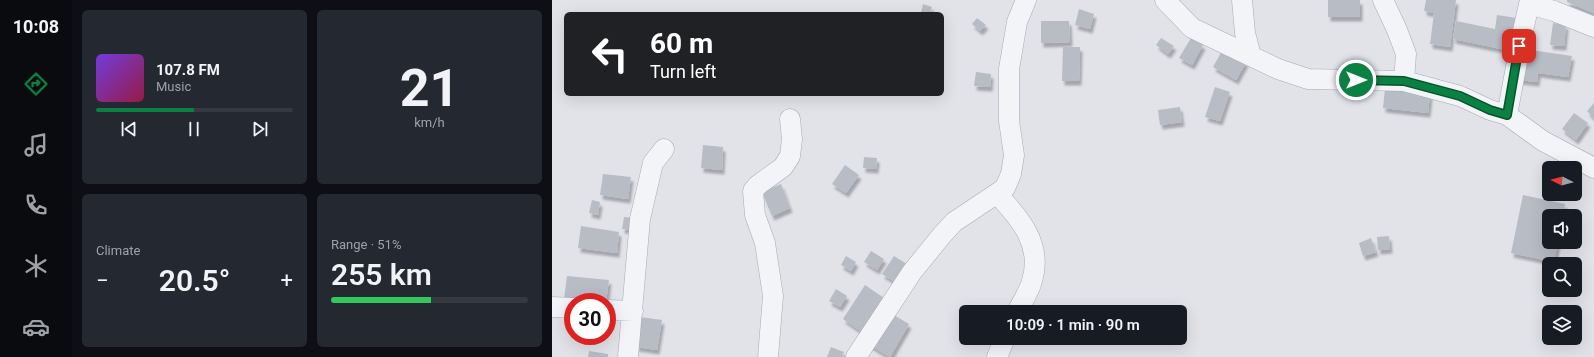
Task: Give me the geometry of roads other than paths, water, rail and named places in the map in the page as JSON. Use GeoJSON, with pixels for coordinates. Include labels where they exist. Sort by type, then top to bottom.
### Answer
{"type":"FeatureCollection","features":[{"type":"Feature","properties":{"kind":"street"},"geometry":{"type":"LineString","coordinates":[[856,357],[912,272],[942,235],[954,222],[1005,188],[1011,174],[1014,155],[1009,121],[1009,69],[1017,22],[1026,0]]}},
{"type":"Feature","properties":{"kind":"street"},"geometry":{"type":"LineString","coordinates":[[1165,0],[1192,28],[1278,69],[1308,79],[1404,81],[1460,96],[1490,110],[1507,115],[1543,141],[1574,159],[1594,168]]}},
{"type":"Feature","properties":{"kind":"street"},"geometry":{"type":"LineString","coordinates":[[1242,0],[1245,33],[1251,56]]}},
{"type":"Feature","properties":{"kind":"street"},"geometry":{"type":"LineString","coordinates":[[1383,0],[1406,54],[1404,81]]}},
{"type":"Feature","properties":{"kind":"street"},"geometry":{"type":"LineString","coordinates":[[1507,115],[1529,2],[1594,27]]}},
{"type":"Feature","properties":{"kind":"street"},"geometry":{"type":"LineString","coordinates":[[768,357],[772,296],[765,243],[755,215],[753,192],[758,185],[783,167],[790,156],[792,139],[790,120]]}},
{"type":"Feature","properties":{"kind":"street"},"geometry":{"type":"LineString","coordinates":[[628,357],[640,219],[653,163],[664,149]]}},
{"type":"Feature","properties":{"kind":"street"},"geometry":{"type":"LineString","coordinates":[[997,194],[1023,223],[1028,233],[1034,254],[1032,282],[1020,305]]}},
{"type":"Feature","properties":{"kind":"street"},"geometry":{"type":"LineString","coordinates":[[552,307],[564,308]]}},
{"type":"Feature","properties":{"kind":"street"},"geometry":{"type":"LineString","coordinates":[[616,310],[633,311]]}},
{"type":"Feature","properties":{"kind":"street"},"geometry":{"type":"LineString","coordinates":[[997,357],[1002,345]]}}]}
